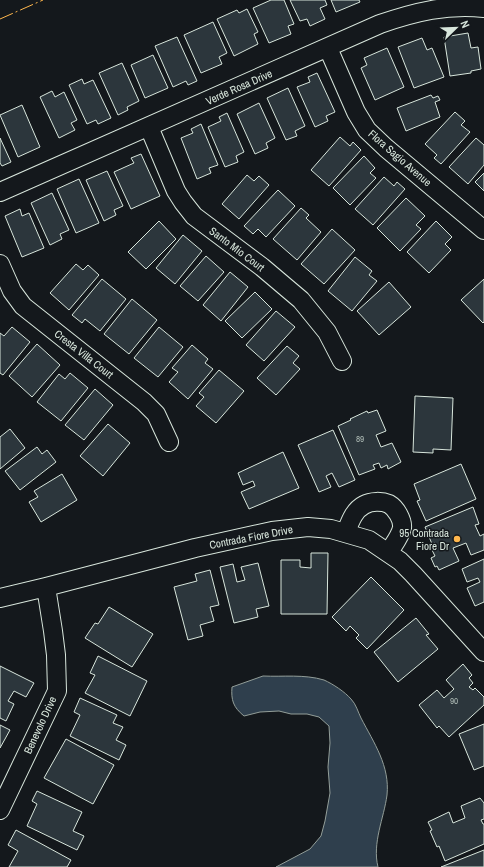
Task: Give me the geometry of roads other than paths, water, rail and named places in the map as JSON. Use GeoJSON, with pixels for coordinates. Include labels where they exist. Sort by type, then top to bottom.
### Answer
{"type":"FeatureCollection","features":[{"type":"Feature","properties":{"kind":"street","name":"Verde Rosa Drive"},"geometry":{"type":"LineString","coordinates":[[0,192],[380,24],[410,14],[440,8],[484,8]]}},
{"type":"Feature","properties":{"kind":"street","name":"Flora Sagio Avenue"},"geometry":{"type":"LineString","coordinates":[[328,48],[356,112],[368,130],[392,153],[484,230]]}},
{"type":"Feature","properties":{"kind":"street","name":"Santo Mio Court"},"geometry":{"type":"LineString","coordinates":[[149,127],[176,191],[194,216],[262,267],[301,300],[327,332],[342,361]]}},
{"type":"Feature","properties":{"kind":"street","name":"Cresta Villa Court"},"geometry":{"type":"LineString","coordinates":[[0,264],[12,291],[23,306],[144,402],[156,414],[169,442]]}},
{"type":"Feature","properties":{"kind":"street"},"geometry":{"type":"LineString","coordinates":[[346,532],[352,517],[363,505],[370,502],[389,504],[400,517],[402,526],[399,535],[389,552]]}},
{"type":"Feature","properties":{"kind":"street","name":"Contrada Fiore Drive"},"geometry":{"type":"LineString","coordinates":[[0,598],[46,588],[195,548],[272,531],[308,527],[331,528],[370,540],[389,552],[413,574],[484,652]]}},
{"type":"Feature","properties":{"kind":"street","name":"Benevolo Drive"},"geometry":{"type":"LineString","coordinates":[[0,810],[57,691],[56,655],[46,588]]}},
{"type":"Feature","properties":{"kind":"water"},"geometry":{"type":"Polygon","coordinates":[[[263,676],[301,676],[324,680],[342,691],[354,703],[376,746],[384,764],[386,774],[386,804],[376,849],[378,867],[276,867],[310,849],[321,836],[330,793],[328,767],[330,743],[329,726],[319,717],[307,714],[291,714],[279,711],[260,712],[244,716],[237,710],[234,703],[232,687],[263,676]]]}},
{"type":"Feature","properties":{"kind":"place","name":"95 Contrada Fiore Dr"},"geometry":{"type":"Point","coordinates":[457,539]}}]}
